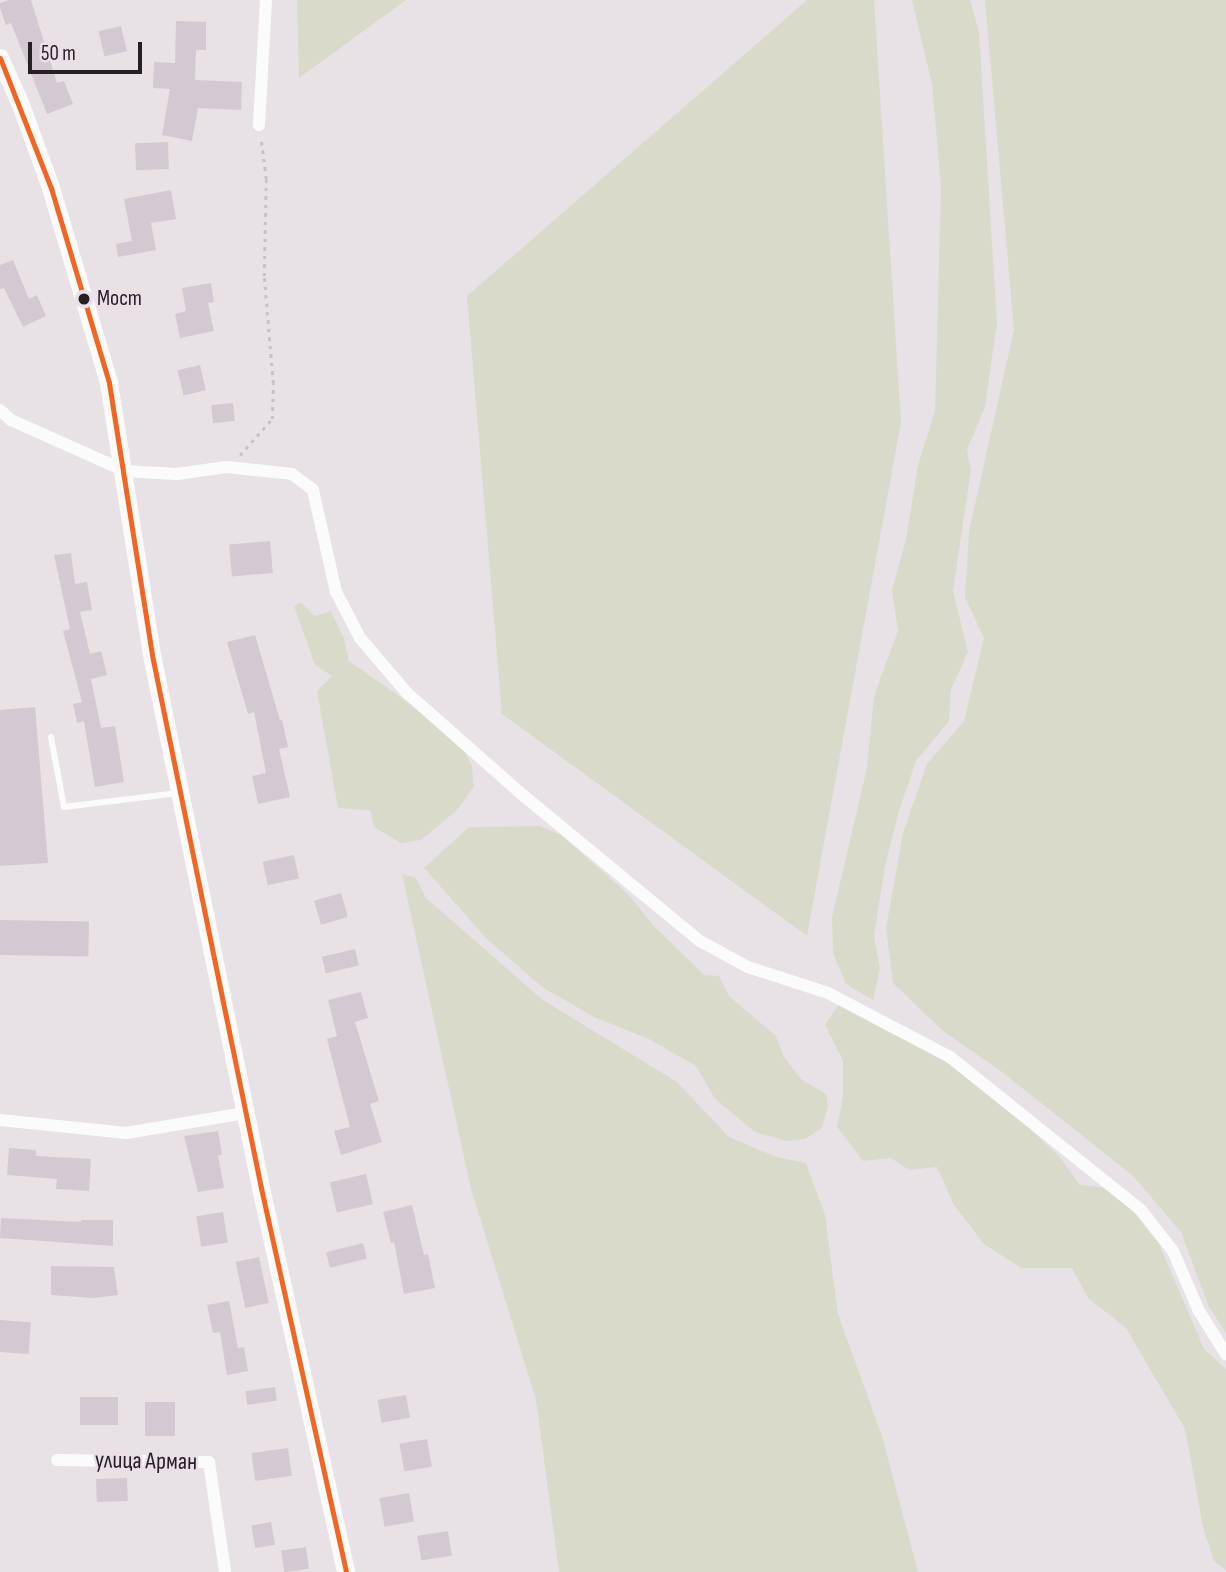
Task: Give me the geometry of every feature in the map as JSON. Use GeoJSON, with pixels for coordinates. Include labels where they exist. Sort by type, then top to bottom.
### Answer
{"type":"FeatureCollection","features":[{"type":"Feature","properties":{"kind":"main road"},"geometry":{"type":"LineString","coordinates":[[0,58],[38,152],[109,383],[153,660],[245,1113],[346,1572]]}},
{"type":"Feature","properties":{"kind":"street"},"geometry":{"type":"LineString","coordinates":[[259,125],[266,0]]}},
{"type":"Feature","properties":{"kind":"street"},"geometry":{"type":"LineString","coordinates":[[0,410],[6,421],[125,471],[177,474],[227,467],[292,474],[313,490],[336,592],[360,638],[407,692],[524,796],[690,933],[748,967],[828,993],[950,1057],[1142,1210],[1173,1251],[1199,1311],[1226,1354]]}},
{"type":"Feature","properties":{"kind":"street"},"geometry":{"type":"LineString","coordinates":[[0,1120],[127,1133],[245,1113]]}},
{"type":"Feature","properties":{"kind":"street","name":"улица Арман"},"geometry":{"type":"LineString","coordinates":[[57,1460],[209,1462],[225,1572]]}},
{"type":"Feature","properties":{"kind":"lane"},"geometry":{"type":"LineString","coordinates":[[51,737],[64,807],[180,793]]}},
{"type":"Feature","properties":{"kind":"path"},"geometry":{"type":"LineString","coordinates":[[227,467],[272,419],[273,383],[264,276],[266,179],[259,125]]}},
{"type":"Feature","properties":{"kind":"green space"},"geometry":{"type":"Polygon","coordinates":[[[297,0],[406,0],[299,78],[297,0]]]}},
{"type":"Feature","properties":{"kind":"green space"},"geometry":{"type":"Polygon","coordinates":[[[807,0],[874,0],[901,422],[807,936],[502,714],[467,296],[807,0]]]}},
{"type":"Feature","properties":{"kind":"green space"},"geometry":{"type":"Polygon","coordinates":[[[912,0],[970,0],[979,32],[997,323],[985,407],[967,450],[971,470],[953,591],[968,652],[951,690],[949,721],[916,761],[899,811],[885,866],[874,936],[880,969],[873,1000],[846,984],[833,953],[832,917],[867,768],[874,696],[898,631],[892,590],[906,539],[918,465],[935,411],[941,187],[932,84],[912,0]]]}},
{"type":"Feature","properties":{"kind":"green space"},"geometry":{"type":"Polygon","coordinates":[[[985,0],[1226,0],[1226,1333],[1209,1307],[1181,1232],[1132,1175],[998,1069],[943,1031],[893,983],[886,928],[903,833],[927,764],[964,721],[984,638],[965,597],[969,531],[1014,330],[985,0]]]}},
{"type":"Feature","properties":{"kind":"green space"},"geometry":{"type":"Polygon","coordinates":[[[301,602],[314,616],[331,611],[344,639],[349,661],[457,737],[472,766],[474,787],[456,811],[421,840],[401,843],[374,827],[370,810],[338,808],[317,691],[332,676],[315,665],[294,606],[301,602]]]}},
{"type":"Feature","properties":{"kind":"green space"},"geometry":{"type":"Polygon","coordinates":[[[540,826],[561,835],[628,894],[653,925],[704,975],[719,976],[729,996],[776,1036],[784,1057],[802,1080],[826,1094],[828,1106],[822,1128],[805,1139],[787,1141],[755,1132],[715,1099],[696,1066],[649,1039],[594,1017],[542,987],[487,939],[424,868],[469,827],[540,826]]]}},
{"type":"Feature","properties":{"kind":"green space"},"geometry":{"type":"Polygon","coordinates":[[[402,874],[416,878],[426,898],[543,1000],[677,1082],[729,1137],[776,1157],[806,1163],[825,1215],[838,1314],[883,1439],[918,1572],[559,1572],[536,1400],[471,1189],[402,874]]]}},
{"type":"Feature","properties":{"kind":"green space"},"geometry":{"type":"Polygon","coordinates":[[[839,1004],[971,1074],[1059,1156],[1080,1185],[1115,1189],[1159,1244],[1204,1349],[1226,1369],[1226,1570],[1214,1561],[1203,1527],[1185,1429],[1126,1328],[1088,1298],[1072,1268],[1021,1268],[984,1244],[954,1205],[937,1167],[909,1170],[891,1158],[863,1161],[837,1127],[843,1096],[843,1061],[825,1025],[839,1004]]]}},
{"type":"Feature","properties":{"kind":"building"},"geometry":{"type":"Polygon","coordinates":[[[9,0],[31,0],[57,83],[64,81],[73,104],[47,114],[11,23],[6,25],[0,8],[0,3],[9,0]]]}},
{"type":"Feature","properties":{"kind":"building"},"geometry":{"type":"Polygon","coordinates":[[[176,21],[206,22],[206,50],[196,50],[195,80],[242,82],[241,110],[198,108],[192,141],[162,135],[170,89],[153,88],[154,62],[175,63],[176,21]]]}},
{"type":"Feature","properties":{"kind":"building"},"geometry":{"type":"Polygon","coordinates":[[[121,26],[127,51],[104,57],[99,31],[121,26]]]}},
{"type":"Feature","properties":{"kind":"building"},"geometry":{"type":"Polygon","coordinates":[[[168,142],[169,169],[136,170],[135,143],[168,142]]]}},
{"type":"Feature","properties":{"kind":"building"},"geometry":{"type":"Polygon","coordinates":[[[171,190],[176,219],[151,223],[156,250],[118,257],[116,244],[132,241],[124,199],[171,190]]]}},
{"type":"Feature","properties":{"kind":"building"},"geometry":{"type":"Polygon","coordinates":[[[13,260],[29,299],[37,295],[46,316],[23,327],[4,288],[0,289],[0,265],[13,260]]]}},
{"type":"Feature","properties":{"kind":"building"},"geometry":{"type":"Polygon","coordinates":[[[211,283],[214,302],[208,303],[214,331],[180,338],[175,314],[186,311],[182,288],[211,283]]]}},
{"type":"Feature","properties":{"kind":"building"},"geometry":{"type":"Polygon","coordinates":[[[200,365],[206,390],[183,396],[178,370],[200,365]]]}},
{"type":"Feature","properties":{"kind":"building"},"geometry":{"type":"Polygon","coordinates":[[[233,403],[235,421],[213,423],[211,405],[233,403]]]}},
{"type":"Feature","properties":{"kind":"building"},"geometry":{"type":"Polygon","coordinates":[[[270,541],[273,573],[232,576],[229,545],[270,541]]]}},
{"type":"Feature","properties":{"kind":"building"},"geometry":{"type":"Polygon","coordinates":[[[71,553],[75,584],[87,582],[92,610],[80,612],[90,654],[101,651],[107,675],[91,679],[101,728],[115,726],[124,782],[95,787],[84,721],[77,723],[73,704],[82,702],[63,631],[70,629],[54,555],[71,553]]]}},
{"type":"Feature","properties":{"kind":"building"},"geometry":{"type":"Polygon","coordinates":[[[255,635],[288,747],[279,749],[290,797],[258,804],[252,776],[266,773],[254,712],[248,714],[227,642],[255,635]]]}},
{"type":"Feature","properties":{"kind":"building"},"geometry":{"type":"Polygon","coordinates":[[[35,707],[48,863],[0,866],[0,710],[35,707]]]}},
{"type":"Feature","properties":{"kind":"building"},"geometry":{"type":"Polygon","coordinates":[[[294,855],[299,878],[268,885],[263,862],[294,855]]]}},
{"type":"Feature","properties":{"kind":"building"},"geometry":{"type":"Polygon","coordinates":[[[341,893],[348,917],[321,925],[314,901],[341,893]]]}},
{"type":"Feature","properties":{"kind":"building"},"geometry":{"type":"Polygon","coordinates":[[[0,920],[89,922],[88,957],[0,955],[0,920]]]}},
{"type":"Feature","properties":{"kind":"building"},"geometry":{"type":"Polygon","coordinates":[[[355,949],[359,966],[326,973],[322,957],[355,949]]]}},
{"type":"Feature","properties":{"kind":"building"},"geometry":{"type":"Polygon","coordinates":[[[361,992],[368,1018],[355,1022],[379,1101],[370,1104],[382,1142],[341,1155],[334,1131],[350,1127],[327,1039],[337,1036],[328,1000],[361,992]]]}},
{"type":"Feature","properties":{"kind":"building"},"geometry":{"type":"Polygon","coordinates":[[[218,1131],[222,1155],[218,1155],[224,1188],[198,1192],[184,1136],[218,1131]]]}},
{"type":"Feature","properties":{"kind":"building"},"geometry":{"type":"Polygon","coordinates":[[[9,1148],[36,1150],[36,1156],[91,1159],[89,1191],[56,1189],[57,1179],[7,1175],[9,1148]]]}},
{"type":"Feature","properties":{"kind":"building"},"geometry":{"type":"Polygon","coordinates":[[[366,1174],[373,1204],[337,1213],[330,1182],[366,1174]]]}},
{"type":"Feature","properties":{"kind":"building"},"geometry":{"type":"Polygon","coordinates":[[[412,1205],[424,1255],[428,1254],[435,1288],[404,1294],[394,1242],[391,1243],[383,1212],[412,1205]]]}},
{"type":"Feature","properties":{"kind":"building"},"geometry":{"type":"Polygon","coordinates":[[[223,1212],[228,1243],[201,1247],[196,1216],[223,1212]]]}},
{"type":"Feature","properties":{"kind":"building"},"geometry":{"type":"Polygon","coordinates":[[[1,1218],[81,1222],[113,1220],[113,1246],[0,1238],[1,1218]]]}},
{"type":"Feature","properties":{"kind":"building"},"geometry":{"type":"Polygon","coordinates":[[[363,1243],[367,1259],[330,1268],[326,1252],[363,1243]]]}},
{"type":"Feature","properties":{"kind":"building"},"geometry":{"type":"Polygon","coordinates":[[[259,1257],[269,1303],[245,1308],[236,1262],[259,1257]]]}},
{"type":"Feature","properties":{"kind":"building"},"geometry":{"type":"Polygon","coordinates":[[[51,1266],[114,1267],[118,1295],[94,1298],[51,1295],[51,1266]]]}},
{"type":"Feature","properties":{"kind":"building"},"geometry":{"type":"Polygon","coordinates":[[[229,1301],[238,1348],[244,1347],[248,1371],[227,1375],[220,1332],[213,1333],[207,1305],[229,1301]]]}},
{"type":"Feature","properties":{"kind":"building"},"geometry":{"type":"Polygon","coordinates":[[[0,1320],[31,1322],[29,1354],[0,1352],[0,1320]]]}},
{"type":"Feature","properties":{"kind":"building"},"geometry":{"type":"Polygon","coordinates":[[[275,1387],[277,1401],[247,1405],[245,1391],[275,1387]]]}},
{"type":"Feature","properties":{"kind":"building"},"geometry":{"type":"Polygon","coordinates":[[[406,1395],[410,1418],[381,1423],[377,1400],[406,1395]]]}},
{"type":"Feature","properties":{"kind":"building"},"geometry":{"type":"Polygon","coordinates":[[[80,1397],[118,1397],[118,1425],[80,1425],[80,1397]]]}},
{"type":"Feature","properties":{"kind":"building"},"geometry":{"type":"Polygon","coordinates":[[[145,1402],[175,1402],[175,1436],[145,1436],[145,1402]]]}},
{"type":"Feature","properties":{"kind":"building"},"geometry":{"type":"Polygon","coordinates":[[[427,1439],[432,1467],[404,1471],[399,1444],[427,1439]]]}},
{"type":"Feature","properties":{"kind":"building"},"geometry":{"type":"Polygon","coordinates":[[[288,1448],[292,1476],[255,1481],[251,1453],[288,1448]]]}},
{"type":"Feature","properties":{"kind":"building"},"geometry":{"type":"Polygon","coordinates":[[[127,1478],[128,1501],[97,1502],[96,1479],[127,1478]]]}},
{"type":"Feature","properties":{"kind":"building"},"geometry":{"type":"Polygon","coordinates":[[[409,1493],[414,1522],[384,1527],[379,1498],[409,1493]]]}},
{"type":"Feature","properties":{"kind":"building"},"geometry":{"type":"Polygon","coordinates":[[[271,1522],[275,1545],[255,1548],[251,1525],[271,1522]]]}},
{"type":"Feature","properties":{"kind":"building"},"geometry":{"type":"Polygon","coordinates":[[[448,1531],[452,1556],[421,1561],[417,1536],[448,1531]]]}},
{"type":"Feature","properties":{"kind":"building"},"geometry":{"type":"Polygon","coordinates":[[[306,1547],[309,1569],[284,1572],[281,1550],[306,1547]]]}},
{"type":"Feature","properties":{"kind":"transit line"},"geometry":{"type":"LineString","coordinates":[[0,58],[51,188],[109,383],[153,660],[261,1188],[346,1572]]}},
{"type":"Feature","properties":{"kind":"place","name":"Мост"},"geometry":{"type":"Point","coordinates":[84,299]}}]}
